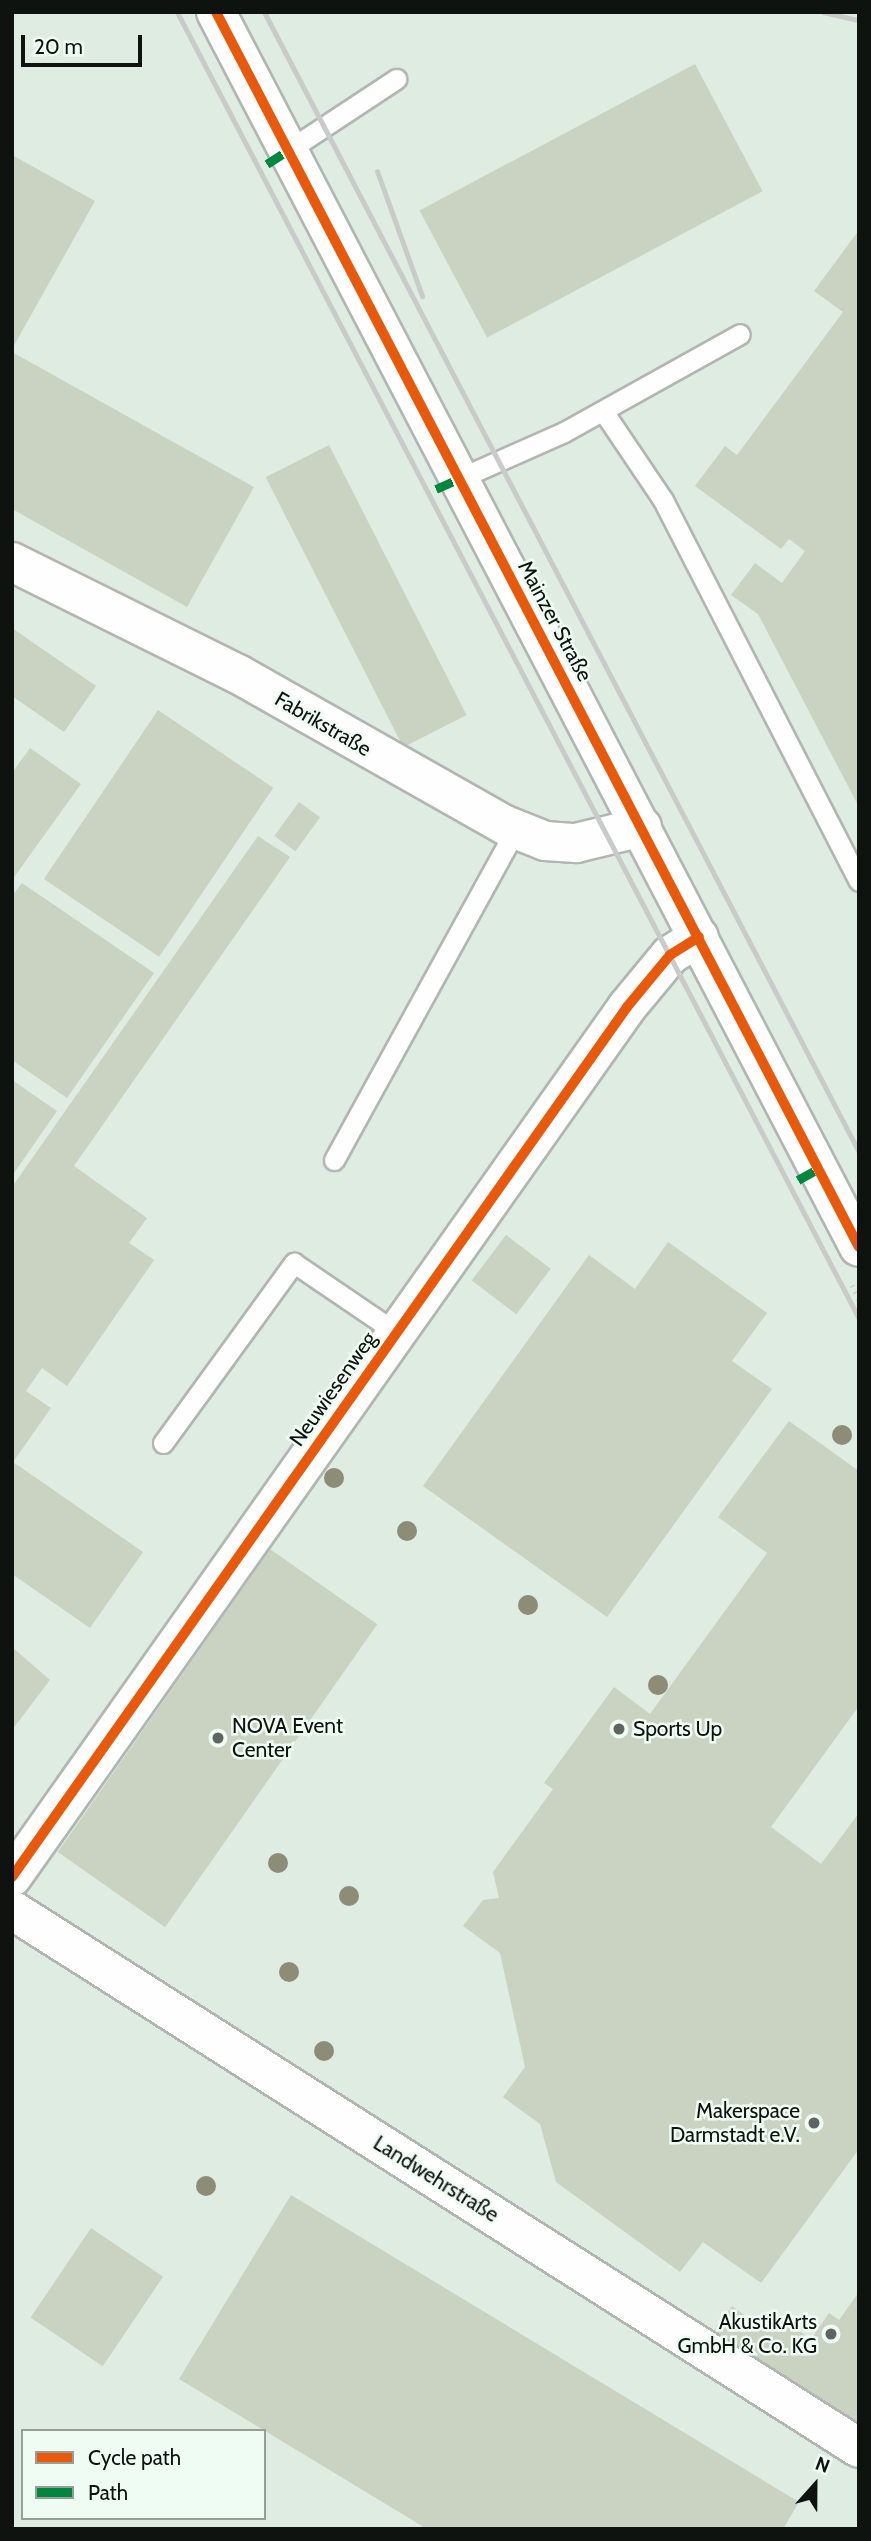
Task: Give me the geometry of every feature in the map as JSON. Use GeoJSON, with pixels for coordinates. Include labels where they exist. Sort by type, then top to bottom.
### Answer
{"type":"FeatureCollection","features":[{"type":"Feature","properties":{"kind":"street","name":"Mainzer Straße"},"geometry":{"type":"LineString","coordinates":[[216,12],[859,1247]]}},
{"type":"Feature","properties":{"kind":"street","name":"Fabrikstraße"},"geometry":{"type":"LineString","coordinates":[[12,562],[237,674],[516,829],[545,841],[576,843],[642,827]]}},
{"type":"Feature","properties":{"kind":"street","name":"Neuwiesenweg"},"geometry":{"type":"LineString","coordinates":[[12,1877],[650,976],[699,937]]}},
{"type":"Feature","properties":{"kind":"street","name":"Landwehrstraße"},"geometry":{"type":"LineString","coordinates":[[12,1910],[859,2448]]}},
{"type":"Feature","properties":{"kind":"lane"},"geometry":{"type":"LineString","coordinates":[[287,151],[396,79]]}},
{"type":"Feature","properties":{"kind":"lane"},"geometry":{"type":"LineString","coordinates":[[458,479],[603,411],[740,334]]}},
{"type":"Feature","properties":{"kind":"lane"},"geometry":{"type":"LineString","coordinates":[[603,411],[663,499],[859,881]]}},
{"type":"Feature","properties":{"kind":"lane"},"geometry":{"type":"LineString","coordinates":[[334,1160],[516,829]]}},
{"type":"Feature","properties":{"kind":"lane"},"geometry":{"type":"LineString","coordinates":[[163,1443],[294,1263],[397,1333]]}},
{"type":"Feature","properties":{"kind":"shaded area"},"geometry":{"type":"Polygon","coordinates":[[[12,12],[859,12],[859,2529],[12,2529],[12,12]]]}},
{"type":"Feature","properties":{"kind":"building"},"geometry":{"type":"Polygon","coordinates":[[[695,64],[763,191],[487,338],[420,210],[695,64]]]}},
{"type":"Feature","properties":{"kind":"building"},"geometry":{"type":"Polygon","coordinates":[[[12,155],[95,201],[12,349],[12,155]]]}},
{"type":"Feature","properties":{"kind":"building"},"geometry":{"type":"Polygon","coordinates":[[[859,230],[859,807],[758,614],[731,595],[755,563],[782,583],[805,551],[789,539],[781,549],[695,486],[725,446],[737,455],[843,312],[814,291],[859,230]]]}},
{"type":"Feature","properties":{"kind":"building"},"geometry":{"type":"Polygon","coordinates":[[[12,352],[254,487],[187,607],[12,509],[12,352]]]}},
{"type":"Feature","properties":{"kind":"building"},"geometry":{"type":"Polygon","coordinates":[[[329,445],[467,715],[403,747],[266,477],[329,445]]]}},
{"type":"Feature","properties":{"kind":"building"},"geometry":{"type":"Polygon","coordinates":[[[12,628],[96,686],[64,732],[12,696],[12,628]]]}},
{"type":"Feature","properties":{"kind":"building"},"geometry":{"type":"Polygon","coordinates":[[[158,710],[273,788],[159,957],[44,879],[158,710]]]}},
{"type":"Feature","properties":{"kind":"building"},"geometry":{"type":"Polygon","coordinates":[[[30,748],[81,784],[12,880],[12,773],[30,748]]]}},
{"type":"Feature","properties":{"kind":"building"},"geometry":{"type":"Polygon","coordinates":[[[299,802],[320,817],[295,851],[274,836],[299,802]]]}},
{"type":"Feature","properties":{"kind":"building"},"geometry":{"type":"Polygon","coordinates":[[[258,836],[290,857],[74,1166],[147,1218],[129,1243],[154,1260],[67,1386],[42,1368],[26,1391],[51,1408],[13,1462],[143,1552],[90,1628],[12,1574],[12,1187],[258,836]]]}},
{"type":"Feature","properties":{"kind":"building"},"geometry":{"type":"Polygon","coordinates":[[[22,883],[154,973],[67,1098],[12,1060],[12,896],[22,883]]]}},
{"type":"Feature","properties":{"kind":"building"},"geometry":{"type":"Polygon","coordinates":[[[12,1080],[57,1111],[12,1176],[12,1080]]]}},
{"type":"Feature","properties":{"kind":"building"},"geometry":{"type":"Polygon","coordinates":[[[506,1235],[551,1269],[516,1314],[472,1281],[506,1235]]]}},
{"type":"Feature","properties":{"kind":"building"},"geometry":{"type":"Polygon","coordinates":[[[668,1242],[767,1313],[732,1361],[772,1389],[607,1617],[423,1486],[589,1255],[635,1289],[668,1242]]]}},
{"type":"Feature","properties":{"kind":"building"},"geometry":{"type":"Polygon","coordinates":[[[789,1421],[859,1471],[859,1706],[771,1827],[821,1864],[859,1813],[859,2149],[761,2283],[703,2242],[680,2272],[556,2182],[540,2124],[503,2097],[525,2067],[500,1953],[463,1926],[483,1900],[499,1898],[493,1872],[553,1789],[544,1783],[614,1687],[650,1714],[767,1553],[718,1517],[789,1421]]]}},
{"type":"Feature","properties":{"kind":"building","name":"NOVA Event Center"},"geometry":{"type":"Polygon","coordinates":[[[270,1549],[377,1624],[165,1927],[58,1852],[270,1549]]]}},
{"type":"Feature","properties":{"kind":"building"},"geometry":{"type":"Polygon","coordinates":[[[12,1647],[50,1680],[12,1730],[12,1647]]]}},
{"type":"Feature","properties":{"kind":"building"},"geometry":{"type":"Polygon","coordinates":[[[291,2195],[799,2502],[783,2529],[427,2529],[266,2432],[266,2429],[262,2429],[179,2379],[291,2195]]]}},
{"type":"Feature","properties":{"kind":"building"},"geometry":{"type":"Polygon","coordinates":[[[91,2228],[163,2277],[103,2366],[31,2318],[91,2228]]]}},
{"type":"Feature","properties":{"kind":"building"},"geometry":{"type":"Polygon","coordinates":[[[859,2292],[859,2441],[711,2335],[732,2306],[762,2328],[773,2312],[811,2339],[829,2313],[839,2320],[859,2292]]]}},
{"type":"Feature","properties":{"kind":"railway"},"geometry":{"type":"LineString","coordinates":[[177,12],[859,1319]]}},
{"type":"Feature","properties":{"kind":"railway"},"geometry":{"type":"LineString","coordinates":[[264,12],[859,1152]]}},
{"type":"Feature","properties":{"kind":"railway"},"geometry":{"type":"LineString","coordinates":[[823,12],[859,20]]}},
{"type":"Feature","properties":{"kind":"railway"},"geometry":{"type":"LineString","coordinates":[[377,171],[422,296]]}},
{"type":"Feature","properties":{"kind":"marked path"},"geometry":{"type":"LineString","coordinates":[[267,164],[287,151]]}},
{"type":"Feature","properties":{"kind":"marked path"},"geometry":{"type":"LineString","coordinates":[[436,489],[458,479]]}},
{"type":"Feature","properties":{"kind":"marked path"},"geometry":{"type":"LineString","coordinates":[[798,1180],[818,1169]]}},
{"type":"Feature","properties":{"kind":"cycle path"},"geometry":{"type":"LineString","coordinates":[[216,12],[859,1247]]}},
{"type":"Feature","properties":{"kind":"cycle path"},"geometry":{"type":"LineString","coordinates":[[12,1877],[627,1007],[670,955],[699,937]]}},
{"type":"Feature","properties":{"kind":"place","name":"Sports Up"},"geometry":{"type":"Point","coordinates":[619,1729]}},
{"type":"Feature","properties":{"kind":"place","name":"NOVA Event Center"},"geometry":{"type":"Point","coordinates":[218,1738]}},
{"type":"Feature","properties":{"kind":"place","name":"Makerspace Darmstadt e.V."},"geometry":{"type":"Point","coordinates":[814,2123]}},
{"type":"Feature","properties":{"kind":"place","name":"AkustikArts GmbH & Co. KG"},"geometry":{"type":"Point","coordinates":[831,2334]}}]}
